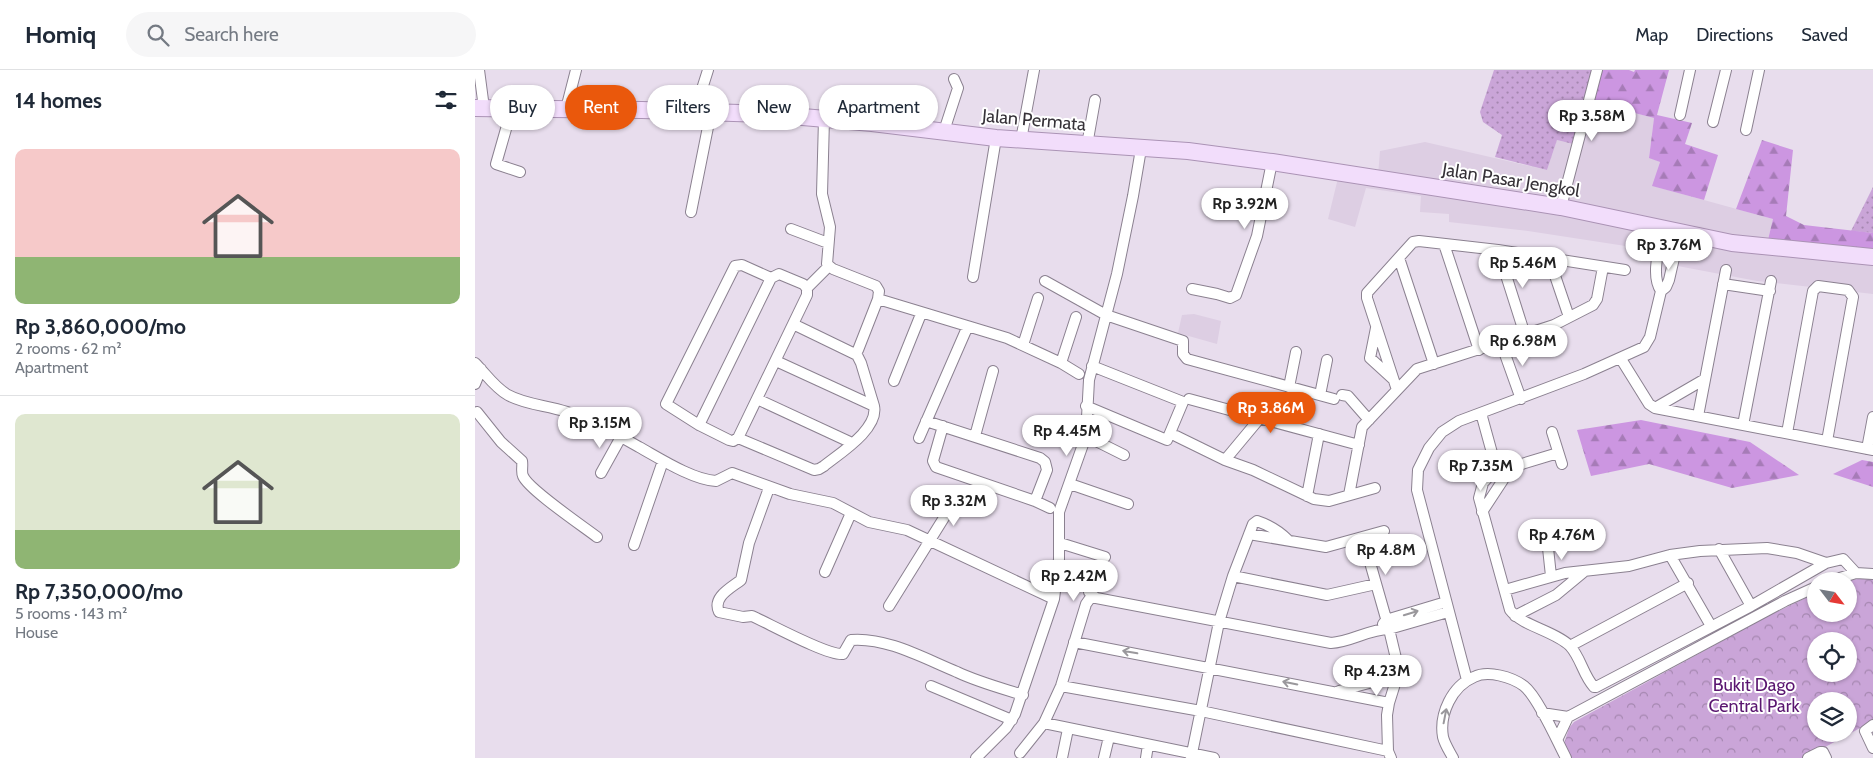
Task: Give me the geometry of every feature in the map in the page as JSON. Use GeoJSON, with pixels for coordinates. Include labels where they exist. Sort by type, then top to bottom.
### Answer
{"type":"FeatureCollection","features":[{"type":"Feature","properties":{"kind":"main road","name":"Jalan Permata"},"geometry":{"type":"LineString","coordinates":[[729,113],[819,119]]}},
{"type":"Feature","properties":{"kind":"main road","name":"Jalan Permata"},"geometry":{"type":"LineString","coordinates":[[928,130],[996,138],[1141,149]]}},
{"type":"Feature","properties":{"kind":"main road","name":"Jalan Pasar Jengkol"},"geometry":{"type":"LineString","coordinates":[[1141,149],[1188,151],[1272,162],[1561,207],[1732,243],[1873,257]]}},
{"type":"Feature","properties":{"kind":"street"},"geometry":{"type":"LineString","coordinates":[[479,70],[480,108]]}},
{"type":"Feature","properties":{"kind":"street"},"geometry":{"type":"LineString","coordinates":[[572,85],[576,70]]}},
{"type":"Feature","properties":{"kind":"street"},"geometry":{"type":"LineString","coordinates":[[703,85],[708,70]]}},
{"type":"Feature","properties":{"kind":"street"},"geometry":{"type":"LineString","coordinates":[[1021,140],[1033,70]]}},
{"type":"Feature","properties":{"kind":"street"},"geometry":{"type":"LineString","coordinates":[[1561,207],[1597,70]]}},
{"type":"Feature","properties":{"kind":"street"},"geometry":{"type":"LineString","coordinates":[[1680,115],[1690,70]]}},
{"type":"Feature","properties":{"kind":"street"},"geometry":{"type":"LineString","coordinates":[[1713,122],[1725,70]]}},
{"type":"Feature","properties":{"kind":"street"},"geometry":{"type":"LineString","coordinates":[[1746,130],[1759,70]]}},
{"type":"Feature","properties":{"kind":"street"},"geometry":{"type":"LineString","coordinates":[[944,132],[957,88],[954,80]]}},
{"type":"Feature","properties":{"kind":"street"},"geometry":{"type":"LineString","coordinates":[[1087,145],[1095,100]]}},
{"type":"Feature","properties":{"kind":"street"},"geometry":{"type":"LineString","coordinates":[[506,130],[496,164],[520,172]]}},
{"type":"Feature","properties":{"kind":"street"},"geometry":{"type":"LineString","coordinates":[[691,212],[707,130]]}},
{"type":"Feature","properties":{"kind":"street"},"geometry":{"type":"LineString","coordinates":[[824,130],[821,194],[829,226],[826,260],[829,266],[876,286],[879,291],[878,299],[858,350]]}},
{"type":"Feature","properties":{"kind":"street"},"geometry":{"type":"LineString","coordinates":[[973,278],[996,138]]}},
{"type":"Feature","properties":{"kind":"street"},"geometry":{"type":"LineString","coordinates":[[976,758],[1012,720],[1023,695],[1054,599],[1060,544],[1059,512],[1086,436],[1089,380],[1129,214],[1141,149]]}},
{"type":"Feature","properties":{"kind":"street"},"geometry":{"type":"LineString","coordinates":[[1192,289],[1230,298],[1236,296],[1257,236],[1272,162]]}},
{"type":"Feature","properties":{"kind":"street"},"geometry":{"type":"LineString","coordinates":[[1661,291],[1655,276],[1663,228]]}},
{"type":"Feature","properties":{"kind":"street"},"geometry":{"type":"LineString","coordinates":[[791,229],[828,243]]}},
{"type":"Feature","properties":{"kind":"street"},"geometry":{"type":"LineString","coordinates":[[1467,680],[1417,490],[1418,470],[1429,448],[1441,432],[1459,421],[1521,399],[1621,359],[1644,347],[1648,342],[1661,291],[1666,287],[1669,280],[1680,232]]}},
{"type":"Feature","properties":{"kind":"street"},"geometry":{"type":"LineString","coordinates":[[1396,385],[1376,327],[1367,293],[1413,242],[1498,250],[1625,270]]}},
{"type":"Feature","properties":{"kind":"street"},"geometry":{"type":"LineString","coordinates":[[1444,244],[1479,350]]}},
{"type":"Feature","properties":{"kind":"street"},"geometry":{"type":"LineString","coordinates":[[1498,250],[1525,334]]}},
{"type":"Feature","properties":{"kind":"street"},"geometry":{"type":"LineString","coordinates":[[1399,258],[1434,364]]}},
{"type":"Feature","properties":{"kind":"street"},"geometry":{"type":"LineString","coordinates":[[1549,258],[1569,318]]}},
{"type":"Feature","properties":{"kind":"street"},"geometry":{"type":"LineString","coordinates":[[771,278],[738,264],[732,270],[665,404],[699,425],[729,440],[736,440],[738,438],[807,295],[807,288],[829,266]]}},
{"type":"Feature","properties":{"kind":"street"},"geometry":{"type":"LineString","coordinates":[[1349,495],[1362,427],[1396,385],[1417,370],[1554,325],[1593,305],[1597,299],[1603,267]]}},
{"type":"Feature","properties":{"kind":"street"},"geometry":{"type":"LineString","coordinates":[[1698,416],[1726,270]]}},
{"type":"Feature","properties":{"kind":"street"},"geometry":{"type":"LineString","coordinates":[[699,425],[771,278],[779,274],[803,284],[807,288]]}},
{"type":"Feature","properties":{"kind":"street"},"geometry":{"type":"LineString","coordinates":[[1045,281],[1106,315],[1183,341],[1183,354],[1187,359],[1320,395],[1348,396],[1369,420]]}},
{"type":"Feature","properties":{"kind":"street"},"geometry":{"type":"LineString","coordinates":[[1723,284],[1770,286],[1743,425]]}},
{"type":"Feature","properties":{"kind":"street"},"geometry":{"type":"LineString","coordinates":[[1787,433],[1813,291],[1819,286],[1848,290],[1853,297],[1827,441]]}},
{"type":"Feature","properties":{"kind":"street"},"geometry":{"type":"LineString","coordinates":[[1023,345],[1039,298]]}},
{"type":"Feature","properties":{"kind":"street"},"geometry":{"type":"LineString","coordinates":[[878,299],[1023,345],[1079,374]]}},
{"type":"Feature","properties":{"kind":"street"},"geometry":{"type":"LineString","coordinates":[[894,381],[921,314]]}},
{"type":"Feature","properties":{"kind":"street"},"geometry":{"type":"LineString","coordinates":[[1061,363],[1076,317]]}},
{"type":"Feature","properties":{"kind":"street"},"geometry":{"type":"LineString","coordinates":[[738,438],[814,470],[824,466],[863,434],[874,417],[876,412],[861,363],[857,356],[793,324]]}},
{"type":"Feature","properties":{"kind":"street"},"geometry":{"type":"LineString","coordinates":[[1376,327],[1370,358],[1396,385]]}},
{"type":"Feature","properties":{"kind":"street"},"geometry":{"type":"LineString","coordinates":[[919,438],[967,328]]}},
{"type":"Feature","properties":{"kind":"street"},"geometry":{"type":"LineString","coordinates":[[1501,343],[1521,399]]}},
{"type":"Feature","properties":{"kind":"street"},"geometry":{"type":"LineString","coordinates":[[1289,387],[1297,352]]}},
{"type":"Feature","properties":{"kind":"street"},"geometry":{"type":"LineString","coordinates":[[1621,359],[1649,404],[1655,408],[1870,449],[1873,417]]}},
{"type":"Feature","properties":{"kind":"street"},"geometry":{"type":"LineString","coordinates":[[1320,395],[1327,360]]}},
{"type":"Feature","properties":{"kind":"street"},"geometry":{"type":"LineString","coordinates":[[776,361],[874,406]]}},
{"type":"Feature","properties":{"kind":"street"},"geometry":{"type":"LineString","coordinates":[[475,384],[478,366]]}},
{"type":"Feature","properties":{"kind":"street"},"geometry":{"type":"LineString","coordinates":[[478,366],[506,394],[529,403],[566,412],[621,436],[663,461],[711,481],[716,481],[732,473],[769,488],[833,504],[869,522],[907,530],[1054,599]]}},
{"type":"Feature","properties":{"kind":"street"},"geometry":{"type":"LineString","coordinates":[[1087,406],[1167,440],[1183,402],[1092,366]]}},
{"type":"Feature","properties":{"kind":"street"},"geometry":{"type":"LineString","coordinates":[[975,436],[993,371]]}},
{"type":"Feature","properties":{"kind":"street"},"geometry":{"type":"LineString","coordinates":[[1655,408],[1705,379]]}},
{"type":"Feature","properties":{"kind":"street"},"geometry":{"type":"LineString","coordinates":[[757,399],[852,442]]}},
{"type":"Feature","properties":{"kind":"street"},"geometry":{"type":"LineString","coordinates":[[1189,399],[1359,445]]}},
{"type":"Feature","properties":{"kind":"street"},"geometry":{"type":"LineString","coordinates":[[476,411],[501,442],[522,461],[522,474],[525,480],[549,502],[597,537]]}},
{"type":"Feature","properties":{"kind":"street"},"geometry":{"type":"LineString","coordinates":[[1481,413],[1498,471],[1503,480],[1482,512]]}},
{"type":"Feature","properties":{"kind":"street"},"geometry":{"type":"LineString","coordinates":[[1225,460],[1260,418]]}},
{"type":"Feature","properties":{"kind":"street"},"geometry":{"type":"LineString","coordinates":[[926,421],[1040,458],[1045,462],[1047,470],[1035,502]]}},
{"type":"Feature","properties":{"kind":"street"},"geometry":{"type":"LineString","coordinates":[[943,426],[933,462],[936,467],[945,472],[1050,508]]}},
{"type":"Feature","properties":{"kind":"street"},"geometry":{"type":"LineString","coordinates":[[1552,432],[1562,464]]}},
{"type":"Feature","properties":{"kind":"street"},"geometry":{"type":"LineString","coordinates":[[1307,496],[1319,434]]}},
{"type":"Feature","properties":{"kind":"street"},"geometry":{"type":"LineString","coordinates":[[601,473],[621,436]]}},
{"type":"Feature","properties":{"kind":"street"},"geometry":{"type":"LineString","coordinates":[[1086,436],[1124,455]]}},
{"type":"Feature","properties":{"kind":"street"},"geometry":{"type":"LineString","coordinates":[[1176,436],[1314,499],[1329,500],[1375,488]]}},
{"type":"Feature","properties":{"kind":"street"},"geometry":{"type":"LineString","coordinates":[[1558,454],[1498,471],[1483,483],[1479,492],[1479,498],[1510,610],[1515,616],[1570,646],[1592,685],[1596,687],[1751,606],[1826,562],[1843,559],[1855,572]]}},
{"type":"Feature","properties":{"kind":"street"},"geometry":{"type":"LineString","coordinates":[[634,545],[663,461]]}},
{"type":"Feature","properties":{"kind":"street"},"geometry":{"type":"LineString","coordinates":[[1070,484],[1128,504]]}},
{"type":"Feature","properties":{"kind":"street"},"geometry":{"type":"LineString","coordinates":[[769,488],[749,542],[741,580],[721,597],[718,606],[719,612],[743,617],[752,616],[824,650],[837,654],[843,654],[851,640],[876,642],[924,657],[957,672],[1023,695]]}},
{"type":"Feature","properties":{"kind":"street"},"geometry":{"type":"LineString","coordinates":[[889,606],[955,500]]}},
{"type":"Feature","properties":{"kind":"street"},"geometry":{"type":"LineString","coordinates":[[825,572],[851,514]]}},
{"type":"Feature","properties":{"kind":"street"},"geometry":{"type":"LineString","coordinates":[[1192,756],[1219,622],[1233,576],[1253,524],[1257,521],[1277,530],[1287,540],[1326,547],[1385,531]]}},
{"type":"Feature","properties":{"kind":"street"},"geometry":{"type":"LineString","coordinates":[[1061,686],[1201,712],[1390,754],[1386,729],[1389,703],[1399,675],[1363,538]]}},
{"type":"Feature","properties":{"kind":"street"},"geometry":{"type":"LineString","coordinates":[[1060,544],[1105,557]]}},
{"type":"Feature","properties":{"kind":"street"},"geometry":{"type":"LineString","coordinates":[[1548,548],[1551,576]]}},
{"type":"Feature","properties":{"kind":"street"},"geometry":{"type":"LineString","coordinates":[[1505,590],[1551,576],[1629,566],[1670,555],[1719,549],[1767,548],[1797,553],[1826,562]]}},
{"type":"Feature","properties":{"kind":"street"},"geometry":{"type":"LineString","coordinates":[[1719,549],[1751,606]]}},
{"type":"Feature","properties":{"kind":"street"},"geometry":{"type":"LineString","coordinates":[[1670,555],[1688,583],[1711,626]]}},
{"type":"Feature","properties":{"kind":"street"},"geometry":{"type":"LineString","coordinates":[[1515,616],[1557,595],[1585,571]]}},
{"type":"Feature","properties":{"kind":"street"},"geometry":{"type":"LineString","coordinates":[[1092,572],[1089,592],[1095,597],[1331,643],[1339,643],[1385,626],[1447,607]]}},
{"type":"Feature","properties":{"kind":"street"},"geometry":{"type":"LineString","coordinates":[[1857,573],[1873,574]]}},
{"type":"Feature","properties":{"kind":"street"},"geometry":{"type":"LineString","coordinates":[[1233,576],[1327,595],[1376,584]]}},
{"type":"Feature","properties":{"kind":"street"},"geometry":{"type":"LineString","coordinates":[[1570,646],[1688,583]]}},
{"type":"Feature","properties":{"kind":"street"},"geometry":{"type":"LineString","coordinates":[[1557,740],[1568,717],[1807,591]]}},
{"type":"Feature","properties":{"kind":"street"},"geometry":{"type":"LineString","coordinates":[[1020,753],[1044,723],[1061,686],[1086,604],[1095,597]]}},
{"type":"Feature","properties":{"kind":"street"},"geometry":{"type":"LineString","coordinates":[[1074,642],[1389,703]]}},
{"type":"Feature","properties":{"kind":"street"},"geometry":{"type":"LineString","coordinates":[[1336,692],[1399,675]]}},
{"type":"Feature","properties":{"kind":"street"},"geometry":{"type":"LineString","coordinates":[[1453,758],[1443,738],[1444,715],[1453,695],[1459,687],[1475,676],[1487,675],[1513,679],[1532,693],[1567,758]]}},
{"type":"Feature","properties":{"kind":"street"},"geometry":{"type":"LineString","coordinates":[[931,686],[1012,720]]}},
{"type":"Feature","properties":{"kind":"street"},"geometry":{"type":"LineString","coordinates":[[1543,713],[1568,717]]}},
{"type":"Feature","properties":{"kind":"street"},"geometry":{"type":"LineString","coordinates":[[1044,723],[1192,756],[1213,758]]}},
{"type":"Feature","properties":{"kind":"street"},"geometry":{"type":"LineString","coordinates":[[1873,725],[1865,730],[1873,748]]}},
{"type":"Feature","properties":{"kind":"street"},"geometry":{"type":"LineString","coordinates":[[1062,758],[1068,729]]}},
{"type":"Feature","properties":{"kind":"street"},"geometry":{"type":"LineString","coordinates":[[1105,758],[1109,737]]}},
{"type":"Feature","properties":{"kind":"street"},"geometry":{"type":"LineString","coordinates":[[1146,758],[1148,745]]}},
{"type":"Feature","properties":{"kind":"street"},"geometry":{"type":"LineString","coordinates":[[1808,758],[1820,752],[1823,752],[1827,758]]}},
{"type":"Feature","properties":{"kind":"shaded area"},"geometry":{"type":"Polygon","coordinates":[[[1588,101],[1654,118],[1649,157],[1660,162],[1653,186],[1773,219],[1766,248],[1873,256],[1873,294],[1757,281],[1630,257],[1632,247],[1528,231],[1449,222],[1449,214],[1420,212],[1421,196],[1366,188],[1355,227],[1328,219],[1339,174],[1378,176],[1380,151],[1425,142],[1547,170],[1557,140],[1577,145],[1588,101]]]}},
{"type":"Feature","properties":{"kind":"shaded area"},"geometry":{"type":"Polygon","coordinates":[[[1194,314],[1221,321],[1217,344],[1178,333],[1182,315],[1194,314]]]}},
{"type":"Feature","properties":{"kind":"green space"},"geometry":{"type":"Polygon","coordinates":[[[1494,70],[1598,70],[1577,145],[1557,140],[1547,170],[1495,157],[1502,135],[1483,122],[1480,112],[1494,70]]]}},
{"type":"Feature","properties":{"kind":"green space"},"geometry":{"type":"Polygon","coordinates":[[[1598,70],[1629,70],[1634,72],[1635,70],[1669,70],[1657,115],[1692,123],[1685,144],[1718,155],[1704,200],[1652,186],[1660,162],[1649,158],[1654,118],[1588,101],[1598,70]]]}},
{"type":"Feature","properties":{"kind":"green space"},"geometry":{"type":"Polygon","coordinates":[[[1762,140],[1793,150],[1786,216],[1804,225],[1873,233],[1873,256],[1766,248],[1773,219],[1736,209],[1762,140]]]}},
{"type":"Feature","properties":{"kind":"green space"},"geometry":{"type":"Polygon","coordinates":[[[1873,187],[1873,233],[1851,231],[1873,187]]]}},
{"type":"Feature","properties":{"kind":"green space"},"geometry":{"type":"Polygon","coordinates":[[[1641,420],[1750,442],[1799,475],[1732,488],[1649,464],[1591,476],[1577,430],[1641,420]]]}},
{"type":"Feature","properties":{"kind":"green space"},"geometry":{"type":"Polygon","coordinates":[[[1862,460],[1873,462],[1873,487],[1833,474],[1862,460]]]}},
{"type":"Feature","properties":{"kind":"green space","name":"Bukit Dago Central Park"},"geometry":{"type":"Polygon","coordinates":[[[1857,579],[1873,579],[1873,721],[1857,730],[1857,692],[1807,692],[1807,742],[1834,742],[1805,758],[1572,758],[1564,744],[1569,728],[1574,722],[1766,617],[1807,597],[1807,622],[1857,622],[1857,579]]]}}]}
